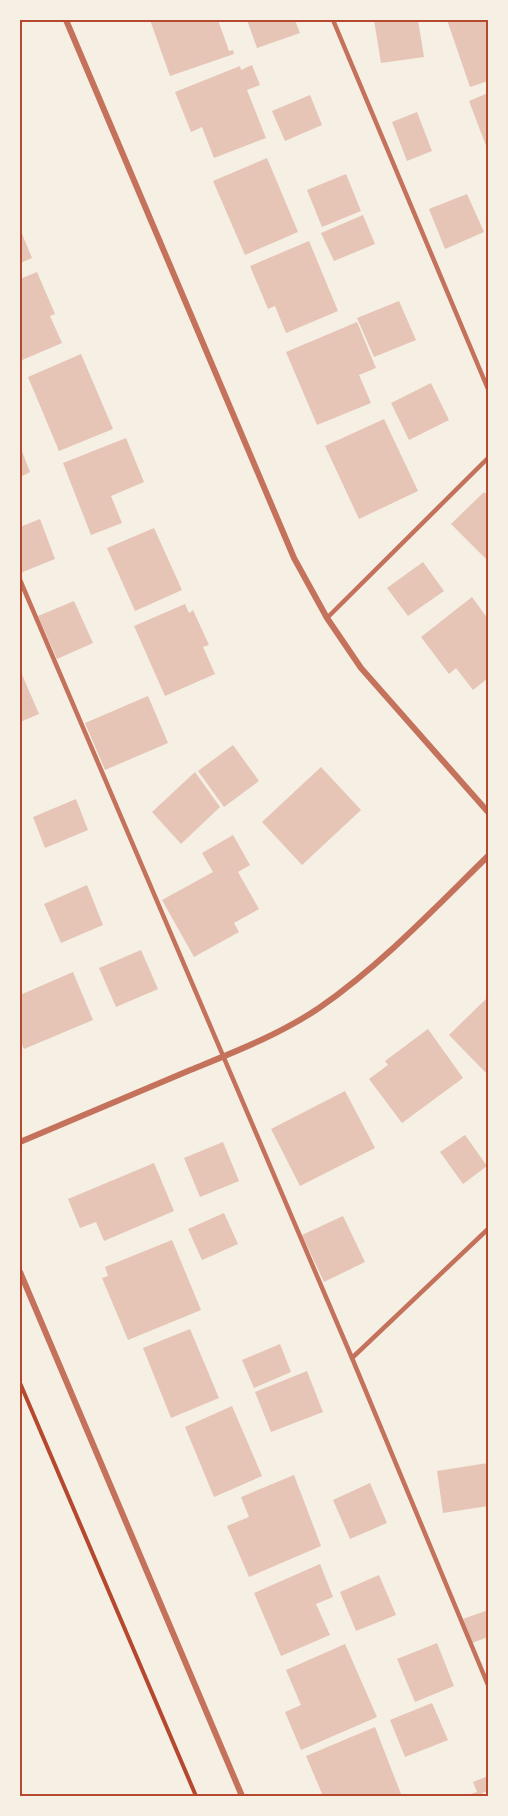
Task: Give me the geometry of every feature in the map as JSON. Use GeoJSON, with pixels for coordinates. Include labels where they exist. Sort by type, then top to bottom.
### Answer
{"type":"FeatureCollection","features":[{"type":"Feature","properties":{"kind":"street"},"geometry":{"type":"LineString","coordinates":[[66,20],[294,558],[327,618],[361,668],[489,812]]}},
{"type":"Feature","properties":{"kind":"street"},"geometry":{"type":"LineString","coordinates":[[20,1142],[223,1057],[274,1033],[317,1009],[345,989],[393,948],[489,856]]}},
{"type":"Feature","properties":{"kind":"street"},"geometry":{"type":"LineString","coordinates":[[20,1272],[242,1797]]}},
{"type":"Feature","properties":{"kind":"lane"},"geometry":{"type":"LineString","coordinates":[[333,20],[489,389]]}},
{"type":"Feature","properties":{"kind":"lane"},"geometry":{"type":"LineString","coordinates":[[327,618],[489,458]]}},
{"type":"Feature","properties":{"kind":"lane"},"geometry":{"type":"LineString","coordinates":[[20,580],[489,1685]]}},
{"type":"Feature","properties":{"kind":"lane"},"geometry":{"type":"LineString","coordinates":[[352,1358],[489,1229]]}},
{"type":"Feature","properties":{"kind":"path"},"geometry":{"type":"LineString","coordinates":[[20,1383],[196,1797]]}},
{"type":"Feature","properties":{"kind":"building"},"geometry":{"type":"Polygon","coordinates":[[[150,20],[218,20],[229,51],[233,50],[234,54],[170,76],[150,20]]]}},
{"type":"Feature","properties":{"kind":"building"},"geometry":{"type":"Polygon","coordinates":[[[247,20],[295,20],[300,33],[257,48],[247,20]]]}},
{"type":"Feature","properties":{"kind":"building"},"geometry":{"type":"Polygon","coordinates":[[[374,20],[418,20],[424,57],[381,63],[374,20]]]}},
{"type":"Feature","properties":{"kind":"building"},"geometry":{"type":"Polygon","coordinates":[[[447,20],[488,20],[488,81],[470,87],[447,20]]]}},
{"type":"Feature","properties":{"kind":"building"},"geometry":{"type":"Polygon","coordinates":[[[252,65],[260,85],[247,90],[266,138],[214,158],[202,127],[191,132],[175,92],[240,66],[241,70],[252,65]]]}},
{"type":"Feature","properties":{"kind":"building"},"geometry":{"type":"Polygon","coordinates":[[[488,93],[488,151],[469,101],[488,93]]]}},
{"type":"Feature","properties":{"kind":"building"},"geometry":{"type":"Polygon","coordinates":[[[310,95],[322,125],[285,141],[272,111],[310,95]]]}},
{"type":"Feature","properties":{"kind":"building"},"geometry":{"type":"Polygon","coordinates":[[[417,112],[432,151],[407,161],[392,122],[417,112]]]}},
{"type":"Feature","properties":{"kind":"building"},"geometry":{"type":"Polygon","coordinates":[[[267,158],[298,232],[245,255],[213,181],[267,158]]]}},
{"type":"Feature","properties":{"kind":"building"},"geometry":{"type":"Polygon","coordinates":[[[346,174],[361,211],[322,227],[307,190],[346,174]]]}},
{"type":"Feature","properties":{"kind":"building"},"geometry":{"type":"Polygon","coordinates":[[[467,194],[484,232],[445,249],[429,209],[467,194]]]}},
{"type":"Feature","properties":{"kind":"building"},"geometry":{"type":"Polygon","coordinates":[[[363,215],[375,244],[334,261],[321,233],[363,215]]]}},
{"type":"Feature","properties":{"kind":"building"},"geometry":{"type":"Polygon","coordinates":[[[20,229],[32,258],[20,263],[20,229]]]}},
{"type":"Feature","properties":{"kind":"building"},"geometry":{"type":"Polygon","coordinates":[[[309,241],[338,311],[286,333],[275,306],[268,309],[250,266],[309,241]]]}},
{"type":"Feature","properties":{"kind":"building"},"geometry":{"type":"Polygon","coordinates":[[[37,272],[55,314],[50,316],[62,343],[20,361],[20,279],[37,272]]]}},
{"type":"Feature","properties":{"kind":"building"},"geometry":{"type":"Polygon","coordinates":[[[399,301],[416,340],[374,357],[357,318],[399,301]]]}},
{"type":"Feature","properties":{"kind":"building"},"geometry":{"type":"Polygon","coordinates":[[[357,322],[376,368],[359,375],[371,403],[317,425],[286,352],[357,322]]]}},
{"type":"Feature","properties":{"kind":"building"},"geometry":{"type":"Polygon","coordinates":[[[81,354],[113,429],[59,451],[28,377],[81,354]]]}},
{"type":"Feature","properties":{"kind":"building"},"geometry":{"type":"Polygon","coordinates":[[[431,383],[449,420],[409,440],[391,403],[431,383]]]}},
{"type":"Feature","properties":{"kind":"building"},"geometry":{"type":"Polygon","coordinates":[[[384,419],[418,491],[359,519],[325,446],[384,419]]]}},
{"type":"Feature","properties":{"kind":"building"},"geometry":{"type":"Polygon","coordinates":[[[126,438],[144,482],[111,496],[122,523],[91,535],[63,463],[126,438]]]}},
{"type":"Feature","properties":{"kind":"building"},"geometry":{"type":"Polygon","coordinates":[[[20,446],[30,472],[20,477],[20,446]]]}},
{"type":"Feature","properties":{"kind":"building"},"geometry":{"type":"Polygon","coordinates":[[[484,492],[488,496],[488,561],[451,524],[484,492]]]}},
{"type":"Feature","properties":{"kind":"building"},"geometry":{"type":"Polygon","coordinates":[[[40,519],[55,559],[20,573],[20,527],[40,519]]]}},
{"type":"Feature","properties":{"kind":"building"},"geometry":{"type":"Polygon","coordinates":[[[154,528],[182,590],[135,611],[107,548],[154,528]]]}},
{"type":"Feature","properties":{"kind":"building"},"geometry":{"type":"Polygon","coordinates":[[[423,562],[444,591],[408,616],[387,588],[423,562]]]}},
{"type":"Feature","properties":{"kind":"building"},"geometry":{"type":"Polygon","coordinates":[[[472,597],[488,619],[488,678],[473,690],[456,668],[449,674],[421,637],[472,597]]]}},
{"type":"Feature","properties":{"kind":"building"},"geometry":{"type":"Polygon","coordinates":[[[74,601],[93,643],[57,659],[38,616],[74,601]]]}},
{"type":"Feature","properties":{"kind":"building"},"geometry":{"type":"Polygon","coordinates":[[[185,604],[189,613],[193,610],[209,645],[203,647],[215,674],[165,696],[134,626],[185,604]]]}},
{"type":"Feature","properties":{"kind":"building"},"geometry":{"type":"Polygon","coordinates":[[[20,670],[39,714],[20,722],[20,670]]]}},
{"type":"Feature","properties":{"kind":"building"},"geometry":{"type":"Polygon","coordinates":[[[148,696],[168,743],[105,770],[85,723],[148,696]]]}},
{"type":"Feature","properties":{"kind":"building"},"geometry":{"type":"Polygon","coordinates":[[[233,745],[259,781],[224,807],[198,771],[233,745]]]}},
{"type":"Feature","properties":{"kind":"building"},"geometry":{"type":"Polygon","coordinates":[[[321,767],[361,810],[302,865],[262,822],[321,767]]]}},
{"type":"Feature","properties":{"kind":"building"},"geometry":{"type":"Polygon","coordinates":[[[195,772],[220,807],[181,844],[152,812],[195,772]]]}},
{"type":"Feature","properties":{"kind":"building"},"geometry":{"type":"Polygon","coordinates":[[[76,799],[88,830],[45,848],[33,817],[76,799]]]}},
{"type":"Feature","properties":{"kind":"building"},"geometry":{"type":"Polygon","coordinates":[[[233,835],[250,865],[238,872],[259,909],[234,923],[239,932],[194,957],[162,900],[213,872],[202,853],[233,835]]]}},
{"type":"Feature","properties":{"kind":"building"},"geometry":{"type":"Polygon","coordinates":[[[87,885],[103,925],[61,943],[44,904],[87,885]]]}},
{"type":"Feature","properties":{"kind":"building"},"geometry":{"type":"Polygon","coordinates":[[[141,950],[158,989],[116,1007],[99,968],[141,950]]]}},
{"type":"Feature","properties":{"kind":"building"},"geometry":{"type":"Polygon","coordinates":[[[73,972],[93,1020],[24,1049],[20,1040],[20,995],[73,972]]]}},
{"type":"Feature","properties":{"kind":"building"},"geometry":{"type":"Polygon","coordinates":[[[488,997],[488,1075],[449,1035],[488,997]]]}},
{"type":"Feature","properties":{"kind":"building"},"geometry":{"type":"Polygon","coordinates":[[[428,1029],[463,1078],[402,1123],[369,1079],[388,1065],[385,1061],[428,1029]]]}},
{"type":"Feature","properties":{"kind":"building"},"geometry":{"type":"Polygon","coordinates":[[[345,1091],[375,1148],[300,1186],[271,1129],[345,1091]]]}},
{"type":"Feature","properties":{"kind":"building"},"geometry":{"type":"Polygon","coordinates":[[[465,1135],[487,1166],[463,1184],[440,1152],[465,1135]]]}},
{"type":"Feature","properties":{"kind":"building"},"geometry":{"type":"Polygon","coordinates":[[[223,1142],[239,1181],[200,1197],[184,1158],[223,1142]]]}},
{"type":"Feature","properties":{"kind":"building"},"geometry":{"type":"Polygon","coordinates":[[[154,1163],[174,1211],[104,1241],[96,1222],[80,1228],[68,1199],[154,1163]]]}},
{"type":"Feature","properties":{"kind":"building"},"geometry":{"type":"Polygon","coordinates":[[[224,1213],[238,1244],[202,1260],[188,1229],[224,1213]]]}},
{"type":"Feature","properties":{"kind":"building"},"geometry":{"type":"Polygon","coordinates":[[[343,1216],[365,1262],[324,1282],[302,1235],[343,1216]]]}},
{"type":"Feature","properties":{"kind":"building"},"geometry":{"type":"Polygon","coordinates":[[[172,1240],[201,1310],[128,1340],[102,1278],[108,1276],[105,1267],[172,1240]]]}},
{"type":"Feature","properties":{"kind":"building"},"geometry":{"type":"Polygon","coordinates":[[[190,1329],[219,1398],[171,1418],[143,1348],[190,1329]]]}},
{"type":"Feature","properties":{"kind":"building"},"geometry":{"type":"Polygon","coordinates":[[[280,1344],[291,1372],[254,1388],[242,1360],[280,1344]]]}},
{"type":"Feature","properties":{"kind":"building"},"geometry":{"type":"Polygon","coordinates":[[[307,1371],[323,1412],[271,1432],[255,1392],[307,1371]]]}},
{"type":"Feature","properties":{"kind":"building"},"geometry":{"type":"Polygon","coordinates":[[[232,1406],[262,1476],[214,1497],[185,1427],[232,1406]]]}},
{"type":"Feature","properties":{"kind":"building"},"geometry":{"type":"Polygon","coordinates":[[[488,1463],[488,1506],[443,1513],[437,1471],[488,1463]]]}},
{"type":"Feature","properties":{"kind":"building"},"geometry":{"type":"Polygon","coordinates":[[[294,1475],[321,1546],[249,1577],[227,1526],[249,1517],[241,1497],[294,1475]]]}},
{"type":"Feature","properties":{"kind":"building"},"geometry":{"type":"Polygon","coordinates":[[[370,1483],[387,1523],[350,1539],[333,1500],[370,1483]]]}},
{"type":"Feature","properties":{"kind":"building"},"geometry":{"type":"Polygon","coordinates":[[[320,1564],[333,1597],[316,1604],[330,1635],[281,1656],[254,1593],[320,1564]]]}},
{"type":"Feature","properties":{"kind":"building"},"geometry":{"type":"Polygon","coordinates":[[[379,1575],[396,1615],[356,1631],[340,1592],[379,1575]]]}},
{"type":"Feature","properties":{"kind":"building"},"geometry":{"type":"Polygon","coordinates":[[[488,1610],[488,1637],[472,1643],[463,1619],[488,1610]]]}},
{"type":"Feature","properties":{"kind":"building"},"geometry":{"type":"Polygon","coordinates":[[[437,1643],[454,1686],[415,1702],[397,1659],[437,1643]]]}},
{"type":"Feature","properties":{"kind":"building"},"geometry":{"type":"Polygon","coordinates":[[[345,1644],[377,1717],[301,1750],[285,1712],[301,1705],[286,1670],[345,1644]]]}},
{"type":"Feature","properties":{"kind":"building"},"geometry":{"type":"Polygon","coordinates":[[[432,1703],[448,1740],[405,1757],[390,1720],[432,1703]]]}},
{"type":"Feature","properties":{"kind":"building"},"geometry":{"type":"Polygon","coordinates":[[[375,1727],[401,1794],[394,1796],[323,1796],[306,1756],[375,1727]]]}},
{"type":"Feature","properties":{"kind":"building"},"geometry":{"type":"Polygon","coordinates":[[[488,1776],[488,1791],[482,1793],[484,1796],[465,1796],[477,1792],[473,1782],[488,1776]]]}}]}
